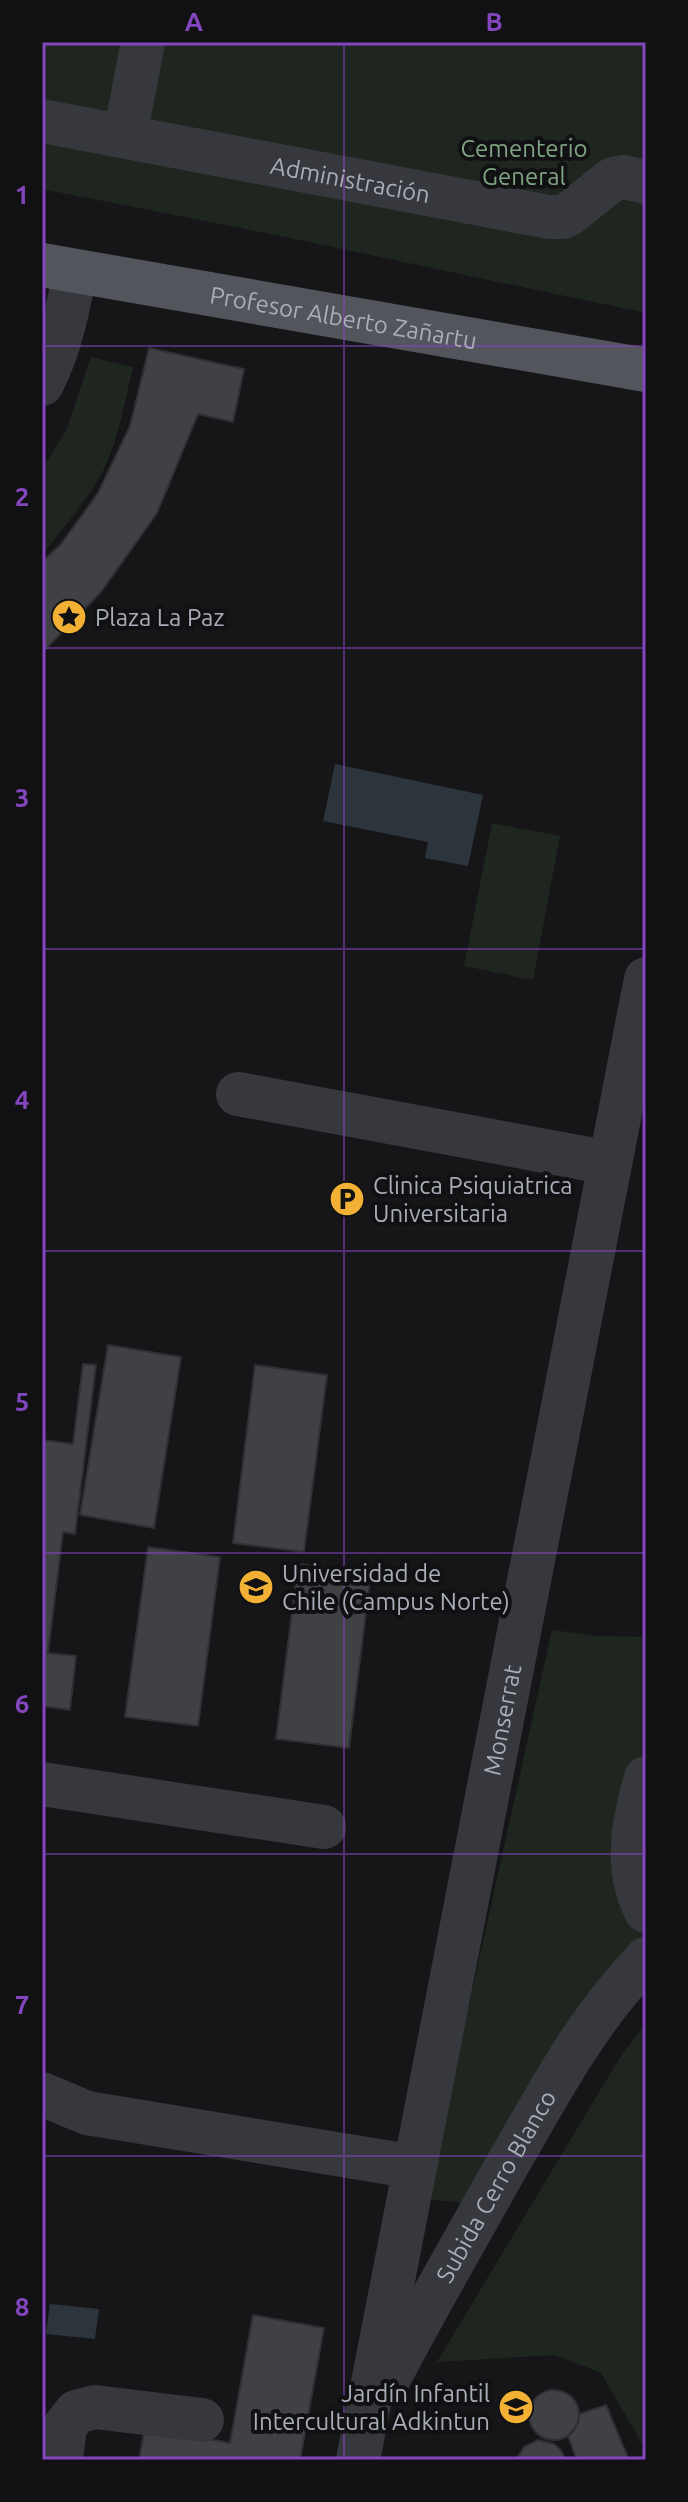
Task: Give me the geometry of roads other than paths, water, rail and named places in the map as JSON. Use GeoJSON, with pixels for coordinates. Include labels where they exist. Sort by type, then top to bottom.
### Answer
{"type":"FeatureCollection","features":[{"type":"Feature","properties":{"kind":"main road","name":"Profesor Alberto Zañartu"},"geometry":{"type":"LineString","coordinates":[[58,268],[646,370]]}},
{"type":"Feature","properties":{"kind":"street"},"geometry":{"type":"LineString","coordinates":[[125,136],[143,42]]}},
{"type":"Feature","properties":{"kind":"street","name":"Administración"},"geometry":{"type":"LineString","coordinates":[[42,121],[549,217],[564,217],[613,179],[623,177],[646,182]]}},
{"type":"Feature","properties":{"kind":"street"},"geometry":{"type":"LineString","coordinates":[[42,384],[59,343],[69,307],[58,268]]}},
{"type":"Feature","properties":{"kind":"street","name":"Monserrat"},"geometry":{"type":"LineString","coordinates":[[361,2444],[646,979]]}},
{"type":"Feature","properties":{"kind":"street"},"geometry":{"type":"LineString","coordinates":[[238,1094],[610,1163]]}},
{"type":"Feature","properties":{"kind":"street"},"geometry":{"type":"LineString","coordinates":[[646,1778],[637,1809],[632,1852],[635,1891],[646,1911]]}},
{"type":"Feature","properties":{"kind":"street"},"geometry":{"type":"LineString","coordinates":[[42,1784],[324,1827]]}},
{"type":"Feature","properties":{"kind":"street","name":"Subida Cerro Blanco"},"geometry":{"type":"LineString","coordinates":[[361,2444],[413,2333],[565,2063],[608,2001],[646,1959]]}},
{"type":"Feature","properties":{"kind":"street"},"geometry":{"type":"LineString","coordinates":[[42,2094],[101,2116],[415,2167]]}},
{"type":"Feature","properties":{"kind":"street"},"geometry":{"type":"LineString","coordinates":[[61,2460],[65,2426],[76,2412],[95,2407],[202,2420]]}},
{"type":"Feature","properties":{"kind":"place","name":"Plaza La Paz"},"geometry":{"type":"Point","coordinates":[69,617]}},
{"type":"Feature","properties":{"kind":"place","name":"Clinica Psiquiatrica Universitaria"},"geometry":{"type":"Point","coordinates":[347,1199]}},
{"type":"Feature","properties":{"kind":"place","name":"Universidad de Chile (Campus Norte)"},"geometry":{"type":"Point","coordinates":[256,1587]}},
{"type":"Feature","properties":{"kind":"place","name":"Jardín Infantil Intercultural Adkintun"},"geometry":{"type":"Point","coordinates":[516,2407]}},
{"type":"Feature","properties":{"kind":"park label","name":"Cementerio General"},"geometry":{"type":"Point","coordinates":[524,162]}}]}
